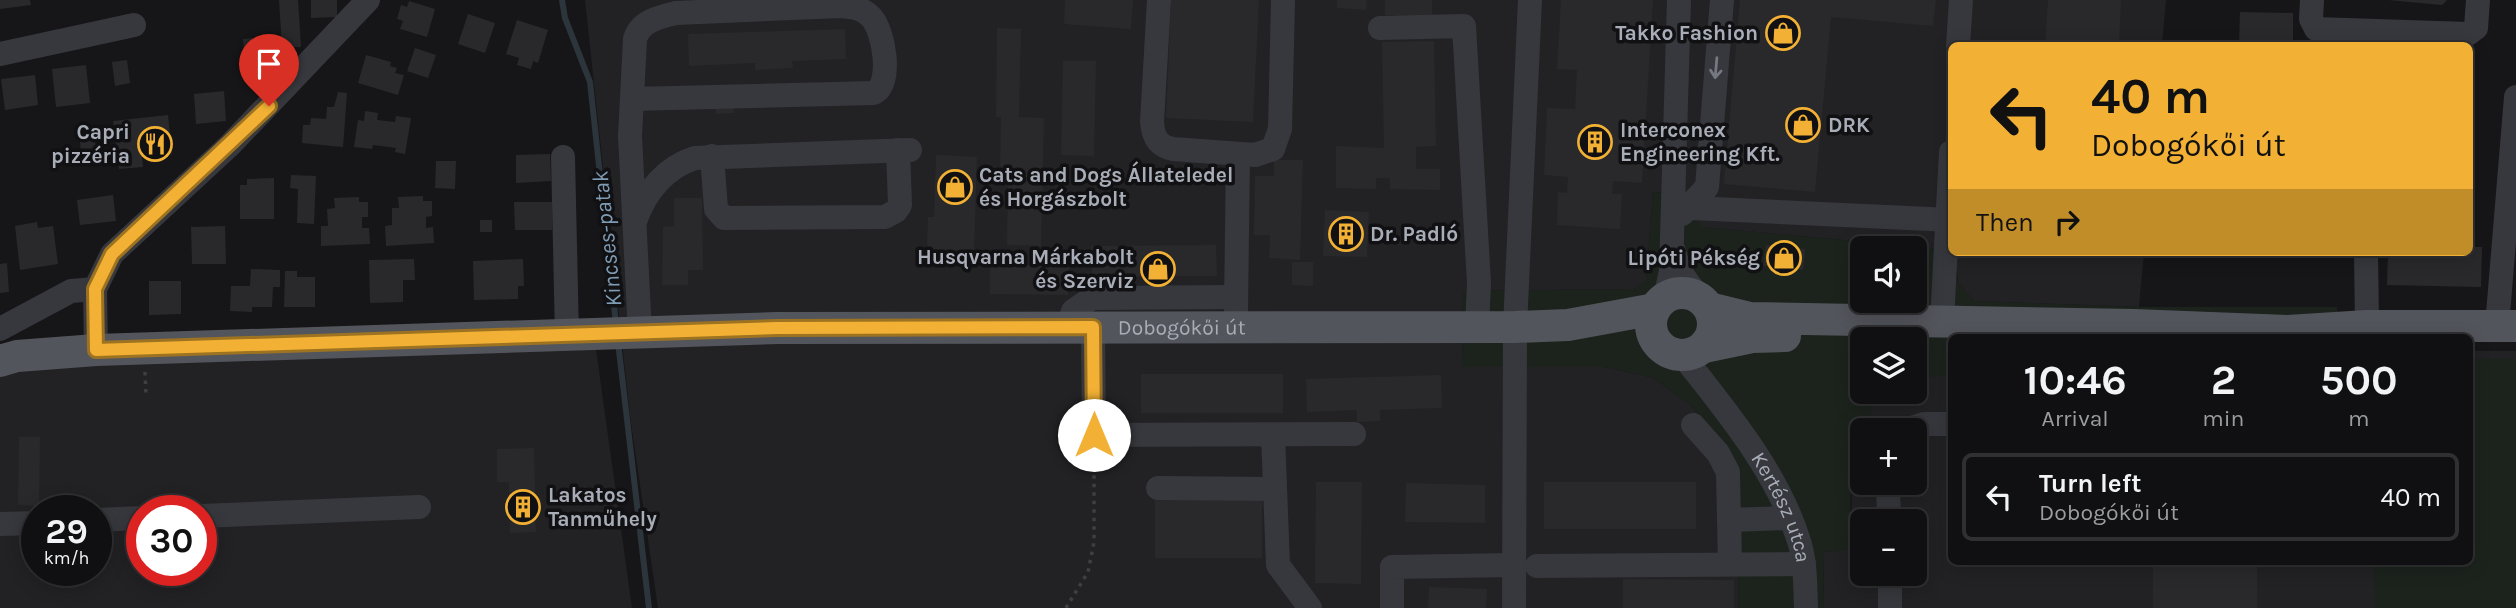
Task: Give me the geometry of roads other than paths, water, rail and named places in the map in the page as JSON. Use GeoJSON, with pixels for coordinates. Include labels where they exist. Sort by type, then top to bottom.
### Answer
{"type":"FeatureCollection","features":[{"type":"Feature","properties":{"kind":"main road"},"geometry":{"type":"LineString","coordinates":[[1948,336],[1752,337],[1695,352],[1668,353],[1658,314],[1681,293],[1750,318],[1942,321],[2192,330],[2288,331],[2367,327],[2506,326]]}},
{"type":"Feature","properties":{"kind":"main road"},"geometry":{"type":"LineString","coordinates":[[1695,352],[1713,328],[1705,303]]}},
{"type":"Feature","properties":{"kind":"main road","name":"Dobogókői út"},"geometry":{"type":"LineString","coordinates":[[0,361],[17,356],[96,350],[777,328],[1081,327],[1236,312],[1477,327],[1568,325],[1658,314]]}},
{"type":"Feature","properties":{"kind":"main road"},"geometry":{"type":"LineString","coordinates":[[2155,334],[2192,330]]}},
{"type":"Feature","properties":{"kind":"street"},"geometry":{"type":"LineString","coordinates":[[96,350],[95,289],[112,254],[125,239],[229,145],[368,0]]}},
{"type":"Feature","properties":{"kind":"street"},"geometry":{"type":"LineString","coordinates":[[1159,0],[1153,134],[1164,147],[1238,154],[1265,152],[1273,149],[1277,141],[1283,0]]}},
{"type":"Feature","properties":{"kind":"street"},"geometry":{"type":"LineString","coordinates":[[1514,608],[1525,565],[1515,327],[1530,0]]}},
{"type":"Feature","properties":{"kind":"street"},"geometry":{"type":"LineString","coordinates":[[1658,314],[1671,271],[1679,0]]}},
{"type":"Feature","properties":{"kind":"street"},"geometry":{"type":"LineString","coordinates":[[1671,231],[1707,187],[1722,0]]}},
{"type":"Feature","properties":{"kind":"street"},"geometry":{"type":"LineString","coordinates":[[1958,42],[1961,0]]}},
{"type":"Feature","properties":{"kind":"street"},"geometry":{"type":"LineString","coordinates":[[2312,0],[2311,19],[2316,29],[2366,38],[2468,34],[2476,28],[2478,0]]}},
{"type":"Feature","properties":{"kind":"street"},"geometry":{"type":"LineString","coordinates":[[624,334],[635,222],[630,136],[632,99],[637,32],[659,17],[676,13],[841,6],[861,9],[878,27],[886,79],[882,88],[874,93],[632,99]]}},
{"type":"Feature","properties":{"kind":"street"},"geometry":{"type":"LineString","coordinates":[[0,54],[134,25]]}},
{"type":"Feature","properties":{"kind":"street"},"geometry":{"type":"LineString","coordinates":[[1380,28],[1464,26],[1479,283],[1477,327]]}},
{"type":"Feature","properties":{"kind":"street"},"geometry":{"type":"LineString","coordinates":[[2506,326],[2516,97]]}},
{"type":"Feature","properties":{"kind":"street"},"geometry":{"type":"LineString","coordinates":[[635,222],[645,199],[667,173],[686,161],[712,156],[904,150],[900,205],[896,211],[885,217],[724,218],[716,209],[712,156]]}},
{"type":"Feature","properties":{"kind":"street"},"geometry":{"type":"LineString","coordinates":[[1236,312],[1238,154]]}},
{"type":"Feature","properties":{"kind":"street"},"geometry":{"type":"LineString","coordinates":[[563,157],[567,336]]}},
{"type":"Feature","properties":{"kind":"street"},"geometry":{"type":"LineString","coordinates":[[1691,208],[1948,220]]}},
{"type":"Feature","properties":{"kind":"street"},"geometry":{"type":"LineString","coordinates":[[1671,231],[1679,270],[1705,303]]}},
{"type":"Feature","properties":{"kind":"street"},"geometry":{"type":"LineString","coordinates":[[1942,321],[1948,234]]}},
{"type":"Feature","properties":{"kind":"street"},"geometry":{"type":"LineString","coordinates":[[2366,256],[2367,327]]}},
{"type":"Feature","properties":{"kind":"street"},"geometry":{"type":"LineString","coordinates":[[0,329],[71,291],[95,289]]}},
{"type":"Feature","properties":{"kind":"street"},"geometry":{"type":"LineString","coordinates":[[1081,327],[1094,435],[1354,434]]}},
{"type":"Feature","properties":{"kind":"street","name":"Kertész utca"},"geometry":{"type":"LineString","coordinates":[[1695,352],[1790,517],[1804,564],[1806,608]]}},
{"type":"Feature","properties":{"kind":"street"},"geometry":{"type":"LineString","coordinates":[[1927,424],[1948,424]]}},
{"type":"Feature","properties":{"kind":"street"},"geometry":{"type":"LineString","coordinates":[[1693,425],[1718,453],[1728,472],[1730,564]]}},
{"type":"Feature","properties":{"kind":"street"},"geometry":{"type":"LineString","coordinates":[[1273,435],[1278,565],[1310,608]]}},
{"type":"Feature","properties":{"kind":"street"},"geometry":{"type":"LineString","coordinates":[[1158,488],[1275,489]]}},
{"type":"Feature","properties":{"kind":"street"},"geometry":{"type":"LineString","coordinates":[[217,515],[419,507]]}},
{"type":"Feature","properties":{"kind":"street"},"geometry":{"type":"LineString","coordinates":[[1729,520],[1790,517]]}},
{"type":"Feature","properties":{"kind":"street"},"geometry":{"type":"LineString","coordinates":[[0,524],[21,523]]}},
{"type":"Feature","properties":{"kind":"street"},"geometry":{"type":"LineString","coordinates":[[1392,608],[1392,568],[1804,564]]}},
{"type":"Feature","properties":{"kind":"street"},"geometry":{"type":"LineString","coordinates":[[1890,586],[1890,608]]}},
{"type":"Feature","properties":{"kind":"waterway","name":"Kincses-patak"},"geometry":{"type":"LineString","coordinates":[[562,0],[565,18],[590,82],[616,324]]}},
{"type":"Feature","properties":{"kind":"waterway","name":"Kincses-patak"},"geometry":{"type":"LineString","coordinates":[[618,342],[649,608]]}},
{"type":"Feature","properties":{"kind":"place","name":"Takko Fashion"},"geometry":{"type":"Point","coordinates":[1783,33]}},
{"type":"Feature","properties":{"kind":"place","name":"DRK"},"geometry":{"type":"Point","coordinates":[1803,125]}},
{"type":"Feature","properties":{"kind":"place","name":"Interconex Engineering Kft."},"geometry":{"type":"Point","coordinates":[1595,142]}},
{"type":"Feature","properties":{"kind":"place","name":"Capri pizzéria"},"geometry":{"type":"Point","coordinates":[155,144]}},
{"type":"Feature","properties":{"kind":"place","name":"Cats and Dogs Állateledel és Horgászbolt"},"geometry":{"type":"Point","coordinates":[955,187]}},
{"type":"Feature","properties":{"kind":"place","name":"Dr. Padló"},"geometry":{"type":"Point","coordinates":[1346,234]}},
{"type":"Feature","properties":{"kind":"place","name":"Lipóti Pékség"},"geometry":{"type":"Point","coordinates":[1784,258]}},
{"type":"Feature","properties":{"kind":"place","name":"Husqvarna Márkabolt és Szerviz"},"geometry":{"type":"Point","coordinates":[1158,269]}},
{"type":"Feature","properties":{"kind":"place","name":"Lakatos Tanműhely"},"geometry":{"type":"Point","coordinates":[523,507]}}]}
